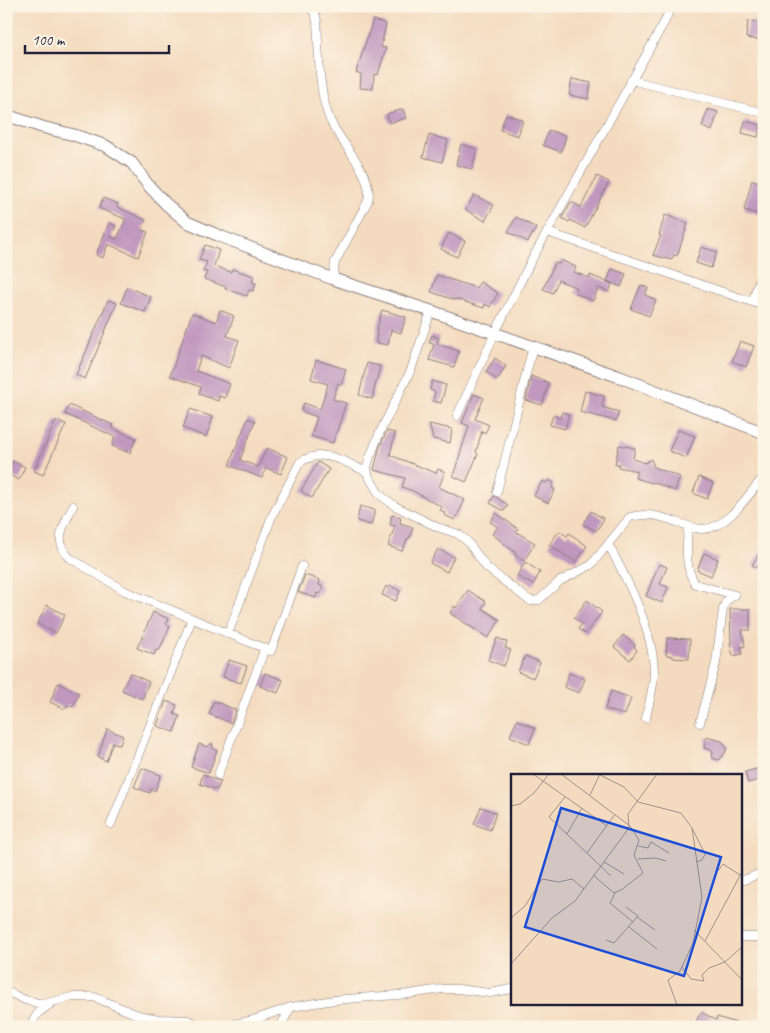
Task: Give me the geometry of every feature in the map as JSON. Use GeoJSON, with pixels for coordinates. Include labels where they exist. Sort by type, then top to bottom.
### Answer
{"type":"FeatureCollection","features":[{"type":"Feature","properties":{"kind":"street"},"geometry":{"type":"LineString","coordinates":[[308,6],[314,13],[317,22],[324,101],[329,118],[363,172],[370,194],[335,262],[332,279]]}},
{"type":"Feature","properties":{"kind":"street"},"geometry":{"type":"LineString","coordinates":[[458,416],[495,333],[547,232],[665,21],[671,6]]}},
{"type":"Feature","properties":{"kind":"street"},"geometry":{"type":"LineString","coordinates":[[631,80],[764,113]]}},
{"type":"Feature","properties":{"kind":"street"},"geometry":{"type":"LineString","coordinates":[[6,115],[42,127],[74,134],[106,146],[132,163],[148,185],[187,222],[230,241],[332,279],[533,346],[668,395],[764,433]]}},
{"type":"Feature","properties":{"kind":"street"},"geometry":{"type":"LineString","coordinates":[[547,232],[764,306]]}},
{"type":"Feature","properties":{"kind":"street"},"geometry":{"type":"LineString","coordinates":[[752,302],[764,266]]}},
{"type":"Feature","properties":{"kind":"street"},"geometry":{"type":"LineString","coordinates":[[431,311],[410,370],[376,440],[370,457],[368,472],[372,484],[379,494],[407,512],[437,527],[458,534],[467,541],[487,568],[531,600],[539,600],[560,581],[592,565],[630,517],[647,514],[702,529],[714,527],[724,521],[764,476]]}},
{"type":"Feature","properties":{"kind":"street"},"geometry":{"type":"LineString","coordinates":[[497,492],[533,346]]}},
{"type":"Feature","properties":{"kind":"street"},"geometry":{"type":"LineString","coordinates":[[228,634],[272,516],[300,462],[307,458],[325,455],[368,472]]}},
{"type":"Feature","properties":{"kind":"street"},"geometry":{"type":"LineString","coordinates":[[73,506],[61,532],[60,544],[64,552],[81,565],[112,584],[271,651],[302,566]]}},
{"type":"Feature","properties":{"kind":"street"},"geometry":{"type":"LineString","coordinates":[[688,526],[686,550],[689,574],[695,584],[735,596],[726,601],[723,609],[716,663],[700,723]]}},
{"type":"Feature","properties":{"kind":"street"},"geometry":{"type":"LineString","coordinates":[[608,544],[627,580],[643,619],[652,653],[653,685],[646,718]]}},
{"type":"Feature","properties":{"kind":"street"},"geometry":{"type":"LineString","coordinates":[[111,824],[192,619]]}},
{"type":"Feature","properties":{"kind":"street"},"geometry":{"type":"LineString","coordinates":[[218,775],[265,648]]}},
{"type":"Feature","properties":{"kind":"street"},"geometry":{"type":"LineString","coordinates":[[742,881],[764,872]]}},
{"type":"Feature","properties":{"kind":"street"},"geometry":{"type":"LineString","coordinates":[[742,937],[758,937],[764,934]]}},
{"type":"Feature","properties":{"kind":"street"},"geometry":{"type":"LineString","coordinates":[[6,990],[43,1004],[72,997],[94,997],[138,1015],[159,1019],[187,1020],[200,1025],[226,1026],[252,1020],[291,1007],[334,1000],[409,994],[442,989],[490,993],[511,989]]}},
{"type":"Feature","properties":{"kind":"street"},"geometry":{"type":"LineString","coordinates":[[29,1027],[38,1014],[54,1002]]}},
{"type":"Feature","properties":{"kind":"street"},"geometry":{"type":"LineString","coordinates":[[280,1027],[291,1007]]}},
{"type":"Feature","properties":{"kind":"building"},"geometry":{"type":"Polygon","coordinates":[[[373,20],[386,24],[381,47],[386,48],[378,75],[374,74],[373,89],[360,88],[361,74],[356,72],[373,20]]]}},
{"type":"Feature","properties":{"kind":"building"},"geometry":{"type":"Polygon","coordinates":[[[748,21],[761,23],[759,40],[746,38],[748,21]]]}},
{"type":"Feature","properties":{"kind":"building"},"geometry":{"type":"Polygon","coordinates":[[[572,79],[591,83],[588,99],[569,95],[572,79]]]}},
{"type":"Feature","properties":{"kind":"building"},"geometry":{"type":"Polygon","coordinates":[[[403,109],[406,118],[389,123],[387,114],[403,109]]]}},
{"type":"Feature","properties":{"kind":"building"},"geometry":{"type":"Polygon","coordinates":[[[708,109],[718,112],[712,131],[702,127],[708,109]]]}},
{"type":"Feature","properties":{"kind":"building"},"geometry":{"type":"Polygon","coordinates":[[[506,114],[523,120],[518,136],[500,130],[506,114]]]}},
{"type":"Feature","properties":{"kind":"building"},"geometry":{"type":"Polygon","coordinates":[[[745,121],[761,125],[758,137],[742,133],[745,121]]]}},
{"type":"Feature","properties":{"kind":"building"},"geometry":{"type":"Polygon","coordinates":[[[549,130],[566,136],[561,152],[543,145],[549,130]]]}},
{"type":"Feature","properties":{"kind":"building"},"geometry":{"type":"Polygon","coordinates":[[[429,135],[448,140],[442,162],[423,157],[429,135]]]}},
{"type":"Feature","properties":{"kind":"building"},"geometry":{"type":"Polygon","coordinates":[[[461,144],[477,149],[472,169],[456,165],[461,144]]]}},
{"type":"Feature","properties":{"kind":"building"},"geometry":{"type":"Polygon","coordinates":[[[597,176],[609,182],[585,228],[562,218],[571,202],[581,207],[597,176]]]}},
{"type":"Feature","properties":{"kind":"building"},"geometry":{"type":"Polygon","coordinates":[[[752,180],[764,183],[764,216],[744,210],[752,180]]]}},
{"type":"Feature","properties":{"kind":"building"},"geometry":{"type":"Polygon","coordinates":[[[474,195],[494,205],[485,221],[466,210],[474,195]]]}},
{"type":"Feature","properties":{"kind":"building"},"geometry":{"type":"Polygon","coordinates":[[[103,198],[118,204],[117,207],[146,220],[142,230],[148,232],[138,257],[108,244],[103,258],[96,255],[109,223],[116,226],[111,237],[117,239],[125,221],[125,219],[99,208],[103,198]]]}},
{"type":"Feature","properties":{"kind":"building"},"geometry":{"type":"Polygon","coordinates":[[[665,215],[688,223],[677,256],[674,255],[671,260],[653,255],[661,235],[659,235],[665,215]]]}},
{"type":"Feature","properties":{"kind":"building"},"geometry":{"type":"Polygon","coordinates":[[[516,217],[536,228],[528,242],[508,232],[516,217]]]}},
{"type":"Feature","properties":{"kind":"building"},"geometry":{"type":"Polygon","coordinates":[[[449,233],[465,241],[457,257],[441,249],[449,233]]]}},
{"type":"Feature","properties":{"kind":"building"},"geometry":{"type":"Polygon","coordinates":[[[205,245],[219,250],[214,266],[231,272],[232,269],[254,276],[252,282],[256,283],[253,291],[249,290],[247,296],[225,289],[226,287],[204,279],[207,272],[203,271],[207,262],[199,260],[205,245]]]}},
{"type":"Feature","properties":{"kind":"building"},"geometry":{"type":"Polygon","coordinates":[[[701,247],[717,252],[711,268],[696,263],[701,247]]]}},
{"type":"Feature","properties":{"kind":"building"},"geometry":{"type":"Polygon","coordinates":[[[561,260],[576,267],[574,272],[589,278],[590,275],[612,284],[609,292],[598,288],[593,301],[575,293],[577,288],[558,280],[553,293],[543,289],[555,263],[559,264],[561,260]]]}},
{"type":"Feature","properties":{"kind":"building"},"geometry":{"type":"Polygon","coordinates":[[[612,269],[626,274],[621,287],[607,281],[612,269]]]}},
{"type":"Feature","properties":{"kind":"building"},"geometry":{"type":"Polygon","coordinates":[[[437,275],[476,288],[480,282],[498,293],[490,307],[485,304],[484,308],[455,300],[431,292],[437,275]]]}},
{"type":"Feature","properties":{"kind":"building"},"geometry":{"type":"Polygon","coordinates":[[[641,285],[648,288],[645,295],[656,300],[649,316],[631,309],[641,285]]]}},
{"type":"Feature","properties":{"kind":"building"},"geometry":{"type":"Polygon","coordinates":[[[127,287],[151,297],[145,312],[121,303],[127,287]]]}},
{"type":"Feature","properties":{"kind":"building"},"geometry":{"type":"Polygon","coordinates":[[[108,300],[117,303],[85,379],[76,375],[108,300]]]}},
{"type":"Feature","properties":{"kind":"building"},"geometry":{"type":"Polygon","coordinates":[[[220,310],[234,316],[227,336],[239,340],[229,368],[201,356],[196,371],[230,384],[225,398],[219,396],[218,401],[199,394],[201,387],[170,376],[192,313],[216,322],[220,310]]]}},
{"type":"Feature","properties":{"kind":"building"},"geometry":{"type":"Polygon","coordinates":[[[382,310],[406,317],[401,333],[391,330],[388,345],[376,343],[377,329],[382,310]]]}},
{"type":"Feature","properties":{"kind":"building"},"geometry":{"type":"Polygon","coordinates":[[[432,335],[439,338],[437,344],[459,351],[454,367],[429,360],[434,344],[429,343],[432,335]]]}},
{"type":"Feature","properties":{"kind":"building"},"geometry":{"type":"Polygon","coordinates":[[[740,341],[754,346],[746,367],[732,361],[740,341]]]}},
{"type":"Feature","properties":{"kind":"building"},"geometry":{"type":"Polygon","coordinates":[[[495,358],[506,366],[497,380],[486,372],[495,358]]]}},
{"type":"Feature","properties":{"kind":"building"},"geometry":{"type":"Polygon","coordinates":[[[316,360],[346,369],[341,385],[338,383],[333,399],[346,403],[333,443],[311,436],[317,417],[301,411],[304,403],[320,409],[328,384],[311,379],[316,360]]]}},
{"type":"Feature","properties":{"kind":"building"},"geometry":{"type":"Polygon","coordinates":[[[367,363],[380,366],[372,399],[359,395],[367,363]]]}},
{"type":"Feature","properties":{"kind":"building"},"geometry":{"type":"Polygon","coordinates":[[[531,376],[549,383],[542,405],[526,400],[531,376]]]}},
{"type":"Feature","properties":{"kind":"building"},"geometry":{"type":"Polygon","coordinates":[[[432,381],[446,385],[441,403],[433,401],[435,392],[430,390],[432,381]]]}},
{"type":"Feature","properties":{"kind":"building"},"geometry":{"type":"Polygon","coordinates":[[[585,391],[604,396],[602,407],[619,412],[616,421],[580,412],[585,391]]]}},
{"type":"Feature","properties":{"kind":"building"},"geometry":{"type":"Polygon","coordinates":[[[474,394],[484,398],[475,419],[489,425],[485,433],[482,431],[476,452],[478,454],[466,482],[453,476],[469,426],[462,423],[474,394]]]}},
{"type":"Feature","properties":{"kind":"building"},"geometry":{"type":"Polygon","coordinates":[[[69,405],[113,425],[112,428],[136,438],[130,453],[112,446],[115,437],[65,414],[69,405]]]}},
{"type":"Feature","properties":{"kind":"building"},"geometry":{"type":"Polygon","coordinates":[[[190,409],[213,417],[206,437],[183,428],[190,409]]]}},
{"type":"Feature","properties":{"kind":"building"},"geometry":{"type":"Polygon","coordinates":[[[562,412],[569,414],[565,429],[550,425],[553,415],[560,418],[562,412]]]}},
{"type":"Feature","properties":{"kind":"building"},"geometry":{"type":"Polygon","coordinates":[[[248,418],[255,421],[240,460],[258,467],[267,448],[288,457],[281,474],[266,468],[262,478],[229,465],[248,418]]]}},
{"type":"Feature","properties":{"kind":"building"},"geometry":{"type":"Polygon","coordinates":[[[56,420],[66,424],[43,475],[34,471],[56,420]]]}},
{"type":"Feature","properties":{"kind":"building"},"geometry":{"type":"Polygon","coordinates":[[[429,424],[452,429],[450,443],[433,439],[429,424]]]}},
{"type":"Feature","properties":{"kind":"building"},"geometry":{"type":"Polygon","coordinates":[[[678,430],[695,436],[686,458],[669,451],[678,430]]]}},
{"type":"Feature","properties":{"kind":"building"},"geometry":{"type":"Polygon","coordinates":[[[387,431],[395,433],[390,455],[436,473],[438,469],[445,472],[439,487],[465,500],[455,520],[444,515],[445,513],[440,510],[442,507],[402,487],[405,478],[374,470],[380,446],[387,431]]]}},
{"type":"Feature","properties":{"kind":"building"},"geometry":{"type":"Polygon","coordinates":[[[619,445],[635,448],[633,459],[645,463],[651,459],[654,467],[680,477],[675,491],[653,482],[635,478],[637,471],[618,467],[619,464],[615,464],[619,445]]]}},
{"type":"Feature","properties":{"kind":"building"},"geometry":{"type":"Polygon","coordinates":[[[13,461],[25,467],[19,480],[7,474],[13,461]]]}},
{"type":"Feature","properties":{"kind":"building"},"geometry":{"type":"Polygon","coordinates":[[[318,462],[329,469],[312,498],[301,491],[318,462]]]}},
{"type":"Feature","properties":{"kind":"building"},"geometry":{"type":"Polygon","coordinates":[[[699,477],[713,483],[707,499],[693,493],[699,477]]]}},
{"type":"Feature","properties":{"kind":"building"},"geometry":{"type":"Polygon","coordinates":[[[548,480],[554,483],[552,488],[555,490],[548,503],[534,496],[542,481],[546,483],[548,480]]]}},
{"type":"Feature","properties":{"kind":"building"},"geometry":{"type":"Polygon","coordinates":[[[494,496],[508,505],[504,511],[490,503],[494,496]]]}},
{"type":"Feature","properties":{"kind":"building"},"geometry":{"type":"Polygon","coordinates":[[[360,506],[375,510],[371,525],[357,521],[360,506]]]}},
{"type":"Feature","properties":{"kind":"building"},"geometry":{"type":"Polygon","coordinates":[[[591,511],[604,519],[596,531],[583,524],[591,511]]]}},
{"type":"Feature","properties":{"kind":"building"},"geometry":{"type":"Polygon","coordinates":[[[496,513],[518,529],[516,532],[535,543],[524,561],[492,534],[498,527],[490,522],[496,513]]]}},
{"type":"Feature","properties":{"kind":"building"},"geometry":{"type":"Polygon","coordinates":[[[392,515],[401,517],[400,523],[413,527],[410,538],[408,538],[402,551],[388,546],[395,526],[390,525],[392,515]]]}},
{"type":"Feature","properties":{"kind":"building"},"geometry":{"type":"Polygon","coordinates":[[[559,531],[567,536],[569,533],[587,546],[576,562],[549,545],[559,531]]]}},
{"type":"Feature","properties":{"kind":"building"},"geometry":{"type":"Polygon","coordinates":[[[764,546],[764,566],[761,570],[752,565],[764,546]]]}},
{"type":"Feature","properties":{"kind":"building"},"geometry":{"type":"Polygon","coordinates":[[[438,549],[454,557],[447,572],[430,563],[438,549]]]}},
{"type":"Feature","properties":{"kind":"building"},"geometry":{"type":"Polygon","coordinates":[[[704,553],[718,559],[711,576],[697,570],[704,553]]]}},
{"type":"Feature","properties":{"kind":"building"},"geometry":{"type":"Polygon","coordinates":[[[525,562],[540,572],[533,585],[517,576],[525,562]]]}},
{"type":"Feature","properties":{"kind":"building"},"geometry":{"type":"Polygon","coordinates":[[[659,564],[667,567],[660,584],[668,587],[662,603],[646,596],[659,564]]]}},
{"type":"Feature","properties":{"kind":"building"},"geometry":{"type":"Polygon","coordinates":[[[305,575],[320,580],[319,585],[323,587],[320,594],[317,593],[316,598],[298,592],[305,575]]]}},
{"type":"Feature","properties":{"kind":"building"},"geometry":{"type":"Polygon","coordinates":[[[386,586],[388,588],[391,586],[400,591],[396,601],[382,595],[386,586]]]}},
{"type":"Feature","properties":{"kind":"building"},"geometry":{"type":"Polygon","coordinates":[[[468,590],[486,602],[482,608],[500,620],[488,638],[450,613],[454,606],[456,608],[468,590]]]}},
{"type":"Feature","properties":{"kind":"building"},"geometry":{"type":"Polygon","coordinates":[[[587,600],[602,612],[585,634],[578,629],[582,624],[574,618],[587,600]]]}},
{"type":"Feature","properties":{"kind":"building"},"geometry":{"type":"Polygon","coordinates":[[[47,605],[65,615],[56,633],[37,624],[47,605]]]}},
{"type":"Feature","properties":{"kind":"building"},"geometry":{"type":"Polygon","coordinates":[[[730,609],[750,609],[750,630],[742,630],[745,646],[741,647],[742,654],[733,656],[730,643],[730,609]]]}},
{"type":"Feature","properties":{"kind":"building"},"geometry":{"type":"Polygon","coordinates":[[[153,612],[169,619],[166,624],[170,626],[159,651],[156,650],[154,655],[137,648],[153,612]]]}},
{"type":"Feature","properties":{"kind":"building"},"geometry":{"type":"Polygon","coordinates":[[[623,635],[635,645],[634,647],[637,650],[630,660],[614,647],[623,635]]]}},
{"type":"Feature","properties":{"kind":"building"},"geometry":{"type":"Polygon","coordinates":[[[497,638],[507,642],[505,648],[511,650],[504,666],[488,660],[497,638]]]}},
{"type":"Feature","properties":{"kind":"building"},"geometry":{"type":"Polygon","coordinates":[[[667,638],[690,639],[689,659],[673,658],[673,656],[666,655],[667,638]]]}},
{"type":"Feature","properties":{"kind":"building"},"geometry":{"type":"Polygon","coordinates":[[[525,656],[540,662],[533,678],[518,672],[525,656]]]}},
{"type":"Feature","properties":{"kind":"building"},"geometry":{"type":"Polygon","coordinates":[[[229,660],[247,666],[241,683],[223,677],[229,660]]]}},
{"type":"Feature","properties":{"kind":"building"},"geometry":{"type":"Polygon","coordinates":[[[130,673],[149,682],[142,699],[122,690],[130,673]]]}},
{"type":"Feature","properties":{"kind":"building"},"geometry":{"type":"Polygon","coordinates":[[[265,673],[283,680],[278,693],[260,686],[265,673]]]}},
{"type":"Feature","properties":{"kind":"building"},"geometry":{"type":"Polygon","coordinates":[[[569,673],[585,679],[579,693],[564,687],[569,673]]]}},
{"type":"Feature","properties":{"kind":"building"},"geometry":{"type":"Polygon","coordinates":[[[58,683],[79,693],[73,707],[67,705],[65,709],[50,702],[58,683]]]}},
{"type":"Feature","properties":{"kind":"building"},"geometry":{"type":"Polygon","coordinates":[[[611,691],[631,698],[625,715],[605,709],[611,691]]]}},
{"type":"Feature","properties":{"kind":"building"},"geometry":{"type":"Polygon","coordinates":[[[166,701],[177,705],[174,714],[180,716],[174,732],[157,726],[166,701]]]}},
{"type":"Feature","properties":{"kind":"building"},"geometry":{"type":"Polygon","coordinates":[[[214,701],[236,710],[231,723],[209,714],[214,701]]]}},
{"type":"Feature","properties":{"kind":"building"},"geometry":{"type":"Polygon","coordinates":[[[517,720],[535,728],[529,744],[510,736],[517,720]]]}},
{"type":"Feature","properties":{"kind":"building"},"geometry":{"type":"Polygon","coordinates":[[[107,729],[123,736],[120,745],[113,742],[106,761],[98,757],[107,729]]]}},
{"type":"Feature","properties":{"kind":"building"},"geometry":{"type":"Polygon","coordinates":[[[706,737],[722,741],[727,748],[719,760],[712,758],[713,751],[704,748],[706,737]]]}},
{"type":"Feature","properties":{"kind":"building"},"geometry":{"type":"Polygon","coordinates":[[[212,743],[213,749],[217,750],[209,773],[191,767],[199,744],[207,747],[212,743]]]}},
{"type":"Feature","properties":{"kind":"building"},"geometry":{"type":"Polygon","coordinates":[[[142,768],[161,775],[155,791],[151,789],[150,793],[134,787],[142,768]]]}},
{"type":"Feature","properties":{"kind":"building"},"geometry":{"type":"Polygon","coordinates":[[[760,768],[763,779],[748,783],[745,772],[760,768]]]}},
{"type":"Feature","properties":{"kind":"building"},"geometry":{"type":"Polygon","coordinates":[[[203,774],[221,781],[217,790],[200,784],[203,774]]]}},
{"type":"Feature","properties":{"kind":"building"},"geometry":{"type":"Polygon","coordinates":[[[481,807],[496,813],[490,830],[474,824],[481,807]]]}},
{"type":"Feature","properties":{"kind":"building"},"geometry":{"type":"Polygon","coordinates":[[[701,1012],[716,1020],[717,1017],[743,1025],[743,1027],[693,1027],[701,1012]]]}}]}
